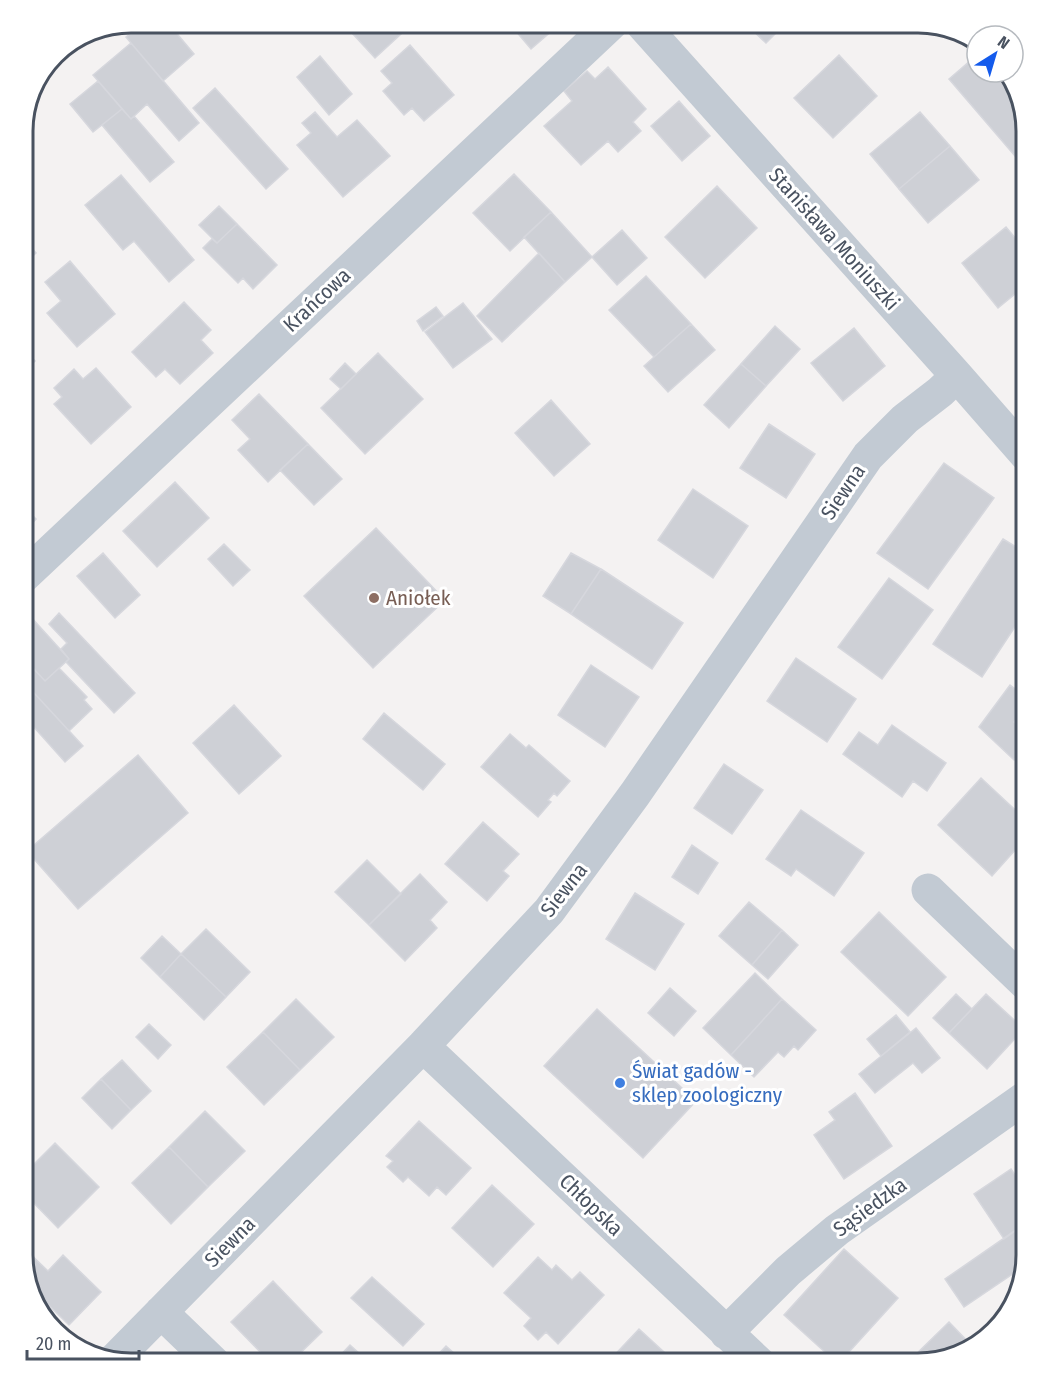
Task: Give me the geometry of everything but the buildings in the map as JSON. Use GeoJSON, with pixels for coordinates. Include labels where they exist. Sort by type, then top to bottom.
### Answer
{"type":"FeatureCollection","features":[{"type":"Feature","properties":{"kind":"street","name":"Krańcowa"},"geometry":{"type":"LineString","coordinates":[[33,568],[601,33]]}},
{"type":"Feature","properties":{"kind":"street","name":"Stanisława Moniuszki"},"geometry":{"type":"LineString","coordinates":[[650,33],[1016,444]]}},
{"type":"Feature","properties":{"kind":"street","name":"Siewna"},"geometry":{"type":"LineString","coordinates":[[122,1352],[423,1046],[549,911],[635,794],[868,456],[905,419],[957,376]]}},
{"type":"Feature","properties":{"kind":"street"},"geometry":{"type":"LineString","coordinates":[[928,890],[1016,974]]}},
{"type":"Feature","properties":{"kind":"street","name":"Chłopska"},"geometry":{"type":"LineString","coordinates":[[423,1046],[747,1353]]}},
{"type":"Feature","properties":{"kind":"street","name":"Sąsiedzka"},"geometry":{"type":"LineString","coordinates":[[726,1333],[788,1271],[837,1230],[1016,1104]]}},
{"type":"Feature","properties":{"kind":"street"},"geometry":{"type":"LineString","coordinates":[[161,1312],[203,1353]]}},
{"type":"Feature","properties":{"kind":"place","name":"Aniołek"},"geometry":{"type":"Point","coordinates":[374,598]}},
{"type":"Feature","properties":{"kind":"place","name":"Świat gadów - sklep zoologiczny"},"geometry":{"type":"Point","coordinates":[620,1083]}}]}
